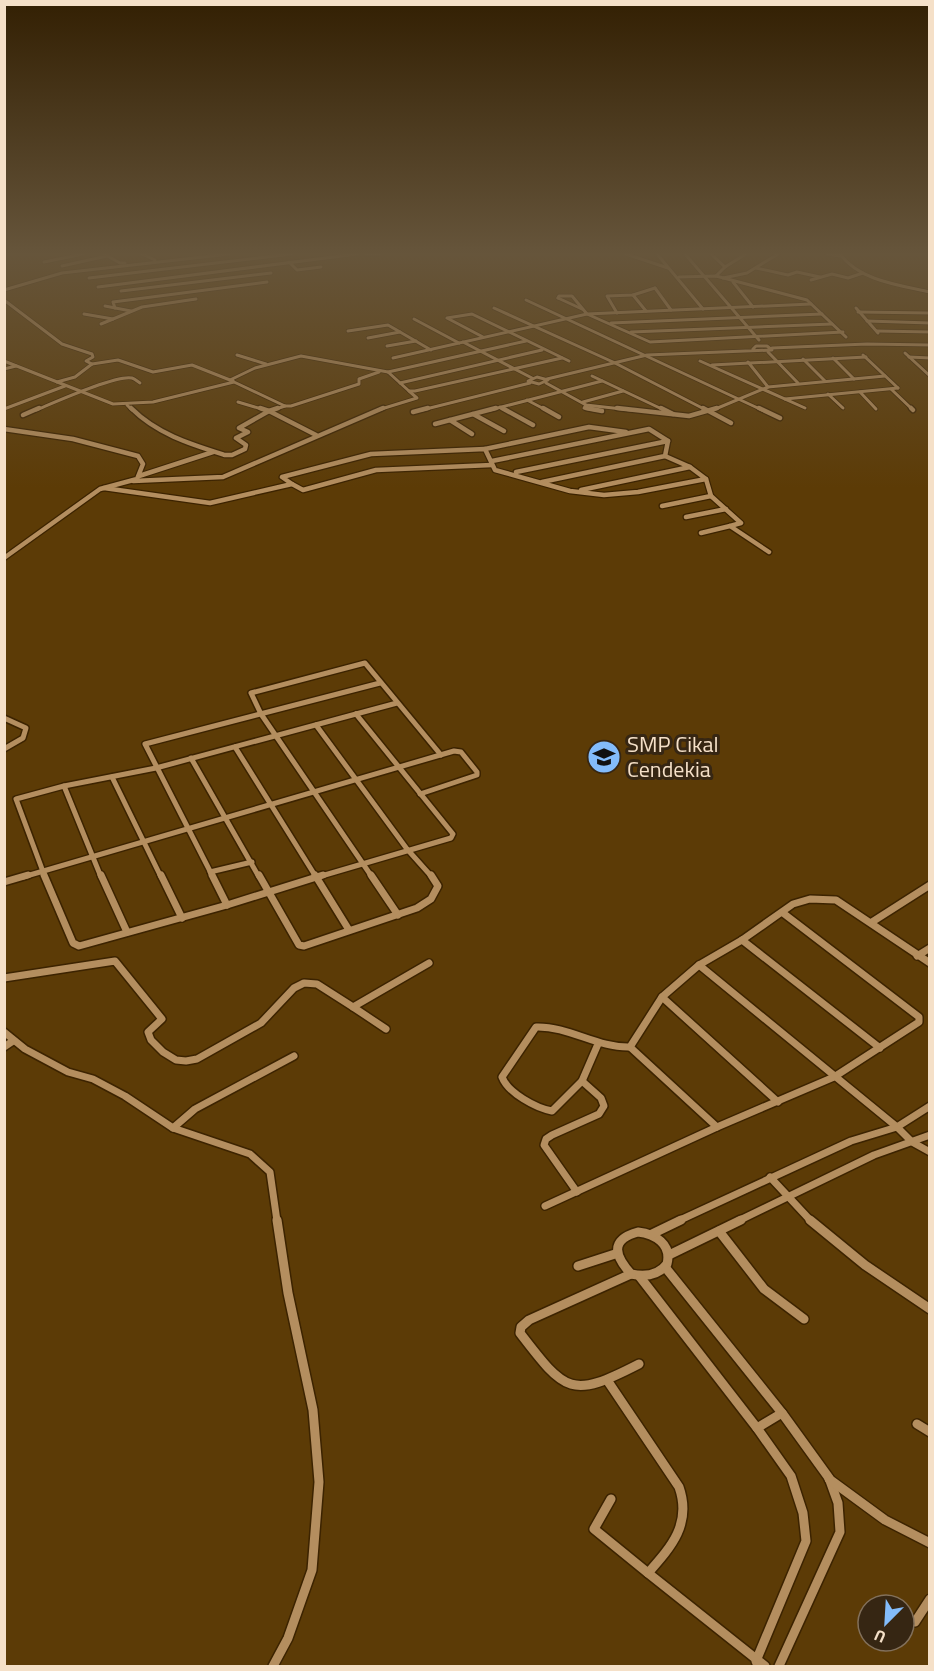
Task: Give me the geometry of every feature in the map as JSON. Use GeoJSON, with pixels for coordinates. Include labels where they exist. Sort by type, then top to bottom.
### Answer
{"type":"FeatureCollection","features":[{"type":"Feature","properties":{"kind":"street"},"geometry":{"type":"LineString","coordinates":[[46,332],[62,344],[92,354],[93,357],[86,361],[92,364]]}},
{"type":"Feature","properties":{"kind":"street"},"geometry":{"type":"LineString","coordinates":[[368,338],[396,332]]}},
{"type":"Feature","properties":{"kind":"street"},"geometry":{"type":"LineString","coordinates":[[403,332],[431,350]]}},
{"type":"Feature","properties":{"kind":"street"},"geometry":{"type":"LineString","coordinates":[[441,332],[532,378],[546,381],[585,403],[622,391]]}},
{"type":"Feature","properties":{"kind":"street"},"geometry":{"type":"LineString","coordinates":[[473,332],[483,337]]}},
{"type":"Feature","properties":{"kind":"street"},"geometry":{"type":"LineString","coordinates":[[393,358],[508,332],[569,361]]}},
{"type":"Feature","properties":{"kind":"street"},"geometry":{"type":"LineString","coordinates":[[547,332],[613,362],[731,423]]}},
{"type":"Feature","properties":{"kind":"street"},"geometry":{"type":"LineString","coordinates":[[597,332],[740,397],[780,418]]}},
{"type":"Feature","properties":{"kind":"street"},"geometry":{"type":"LineString","coordinates":[[628,333],[649,332]]}},
{"type":"Feature","properties":{"kind":"street"},"geometry":{"type":"LineString","coordinates":[[753,332],[762,345]]}},
{"type":"Feature","properties":{"kind":"street"},"geometry":{"type":"LineString","coordinates":[[877,332],[880,335]]}},
{"type":"Feature","properties":{"kind":"street"},"geometry":{"type":"LineString","coordinates":[[902,332],[930,333]]}},
{"type":"Feature","properties":{"kind":"street"},"geometry":{"type":"LineString","coordinates":[[628,333],[650,342],[843,333],[846,337]]}},
{"type":"Feature","properties":{"kind":"street"},"geometry":{"type":"LineString","coordinates":[[387,346],[416,340]]}},
{"type":"Feature","properties":{"kind":"street"},"geometry":{"type":"LineString","coordinates":[[4,361],[106,402],[127,405],[189,394],[232,381],[267,364],[301,356],[388,372],[526,341]]}},
{"type":"Feature","properties":{"kind":"street"},"geometry":{"type":"LineString","coordinates":[[753,349],[762,345],[772,348],[867,344],[930,345]]}},
{"type":"Feature","properties":{"kind":"street"},"geometry":{"type":"LineString","coordinates":[[768,352],[772,348]]}},
{"type":"Feature","properties":{"kind":"street"},"geometry":{"type":"LineString","coordinates":[[412,412],[546,381],[647,354],[753,349],[768,352],[798,383]]}},
{"type":"Feature","properties":{"kind":"street"},"geometry":{"type":"LineString","coordinates":[[400,383],[543,350]]}},
{"type":"Feature","properties":{"kind":"street"},"geometry":{"type":"LineString","coordinates":[[904,353],[930,376]]}},
{"type":"Feature","properties":{"kind":"street"},"geometry":{"type":"LineString","coordinates":[[237,355],[267,364]]}},
{"type":"Feature","properties":{"kind":"street"},"geometry":{"type":"LineString","coordinates":[[712,365],[864,356],[898,388],[784,400]]}},
{"type":"Feature","properties":{"kind":"street"},"geometry":{"type":"LineString","coordinates":[[909,357],[930,358]]}},
{"type":"Feature","properties":{"kind":"street"},"geometry":{"type":"LineString","coordinates":[[409,391],[515,370],[562,358]]}},
{"type":"Feature","properties":{"kind":"street"},"geometry":{"type":"LineString","coordinates":[[833,358],[854,379]]}},
{"type":"Feature","properties":{"kind":"street"},"geometry":{"type":"LineString","coordinates":[[803,359],[825,381]]}},
{"type":"Feature","properties":{"kind":"street"},"geometry":{"type":"LineString","coordinates":[[57,382],[75,377],[92,364],[118,360],[153,372],[192,365],[285,406]]}},
{"type":"Feature","properties":{"kind":"street"},"geometry":{"type":"LineString","coordinates":[[700,361],[806,408],[798,398]]}},
{"type":"Feature","properties":{"kind":"street"},"geometry":{"type":"LineString","coordinates":[[748,363],[768,387]]}},
{"type":"Feature","properties":{"kind":"street"},"geometry":{"type":"LineString","coordinates":[[4,369],[17,366]]}},
{"type":"Feature","properties":{"kind":"street"},"geometry":{"type":"LineString","coordinates":[[921,368],[930,368]]}},
{"type":"Feature","properties":{"kind":"street"},"geometry":{"type":"LineString","coordinates":[[127,405],[156,430],[214,452],[232,455],[245,449],[246,445],[236,438],[248,432],[239,428],[269,411],[297,405],[359,384],[360,379],[379,372]]}},
{"type":"Feature","properties":{"kind":"street"},"geometry":{"type":"LineString","coordinates":[[4,558],[104,488],[132,481],[223,477],[376,410],[417,398],[388,372]]}},
{"type":"Feature","properties":{"kind":"street"},"geometry":{"type":"LineString","coordinates":[[592,376],[679,417]]}},
{"type":"Feature","properties":{"kind":"street"},"geometry":{"type":"LineString","coordinates":[[585,403],[584,408],[633,415],[640,412],[679,417],[708,412],[768,387],[885,376]]}},
{"type":"Feature","properties":{"kind":"street"},"geometry":{"type":"LineString","coordinates":[[23,415],[82,391],[127,377],[140,384]]}},
{"type":"Feature","properties":{"kind":"street"},"geometry":{"type":"LineString","coordinates":[[530,383],[529,379],[532,378]]}},
{"type":"Feature","properties":{"kind":"street"},"geometry":{"type":"LineString","coordinates":[[435,424],[602,381]]}},
{"type":"Feature","properties":{"kind":"street"},"geometry":{"type":"LineString","coordinates":[[4,409],[65,386]]}},
{"type":"Feature","properties":{"kind":"street"},"geometry":{"type":"LineString","coordinates":[[891,389],[913,410]]}},
{"type":"Feature","properties":{"kind":"street"},"geometry":{"type":"LineString","coordinates":[[860,392],[876,409]]}},
{"type":"Feature","properties":{"kind":"street"},"geometry":{"type":"LineString","coordinates":[[828,394],[843,408]]}},
{"type":"Feature","properties":{"kind":"street"},"geometry":{"type":"LineString","coordinates":[[608,395],[635,397]]}},
{"type":"Feature","properties":{"kind":"street"},"geometry":{"type":"LineString","coordinates":[[527,400],[560,417]]}},
{"type":"Feature","properties":{"kind":"street"},"geometry":{"type":"LineString","coordinates":[[238,402],[269,411],[316,435]]}},
{"type":"Feature","properties":{"kind":"street"},"geometry":{"type":"LineString","coordinates":[[500,407],[533,425]]}},
{"type":"Feature","properties":{"kind":"street"},"geometry":{"type":"LineString","coordinates":[[473,414],[504,431]]}},
{"type":"Feature","properties":{"kind":"street"},"geometry":{"type":"LineString","coordinates":[[450,420],[472,434]]}},
{"type":"Feature","properties":{"kind":"street"},"geometry":{"type":"LineString","coordinates":[[631,433],[589,427],[486,449],[371,454],[282,477],[303,490],[376,470],[492,463],[650,429],[668,441]]}},
{"type":"Feature","properties":{"kind":"street"},"geometry":{"type":"LineString","coordinates":[[4,429],[73,439],[128,452],[142,460],[143,468],[139,476]]}},
{"type":"Feature","properties":{"kind":"street"},"geometry":{"type":"LineString","coordinates":[[461,432],[467,431]]}},
{"type":"Feature","properties":{"kind":"street"},"geometry":{"type":"LineString","coordinates":[[665,456],[668,441]]}},
{"type":"Feature","properties":{"kind":"street"},"geometry":{"type":"LineString","coordinates":[[486,449],[495,470],[515,472],[668,441]]}},
{"type":"Feature","properties":{"kind":"street"},"geometry":{"type":"LineString","coordinates":[[132,481],[139,476],[214,452]]}},
{"type":"Feature","properties":{"kind":"street"},"geometry":{"type":"LineString","coordinates":[[539,483],[665,456],[690,467],[706,479],[711,495],[741,523],[701,532]]}},
{"type":"Feature","properties":{"kind":"street"},"geometry":{"type":"LineString","coordinates":[[572,492],[690,467]]}},
{"type":"Feature","properties":{"kind":"street"},"geometry":{"type":"LineString","coordinates":[[515,472],[539,483],[572,492],[625,496],[706,479]]}},
{"type":"Feature","properties":{"kind":"street"},"geometry":{"type":"LineString","coordinates":[[104,488],[210,503],[292,484]]}},
{"type":"Feature","properties":{"kind":"street"},"geometry":{"type":"LineString","coordinates":[[662,506],[711,495]]}},
{"type":"Feature","properties":{"kind":"street"},"geometry":{"type":"LineString","coordinates":[[686,517],[726,509]]}},
{"type":"Feature","properties":{"kind":"street"},"geometry":{"type":"LineString","coordinates":[[730,526],[769,552]]}},
{"type":"Feature","properties":{"kind":"street"},"geometry":{"type":"LineString","coordinates":[[398,915],[261,714],[251,695],[253,691],[362,662],[366,663],[441,755]]}},
{"type":"Feature","properties":{"kind":"street"},"geometry":{"type":"LineString","coordinates":[[227,905],[145,744],[380,682]]}},
{"type":"Feature","properties":{"kind":"street"},"geometry":{"type":"LineString","coordinates":[[356,714],[453,834],[451,838],[363,862],[182,918],[82,945],[73,944],[16,799],[64,786],[156,768],[191,758],[397,703]]}},
{"type":"Feature","properties":{"kind":"street"},"geometry":{"type":"LineString","coordinates":[[4,718],[26,728],[23,738],[4,749]]}},
{"type":"Feature","properties":{"kind":"street"},"geometry":{"type":"LineString","coordinates":[[191,758],[301,946],[423,905],[436,892],[438,886],[436,880],[407,849],[316,725]]}},
{"type":"Feature","properties":{"kind":"street"},"geometry":{"type":"LineString","coordinates":[[235,747],[349,930]]}},
{"type":"Feature","properties":{"kind":"street"},"geometry":{"type":"LineString","coordinates":[[4,882],[454,751],[461,752],[478,774],[420,794]]}},
{"type":"Feature","properties":{"kind":"street"},"geometry":{"type":"LineString","coordinates":[[112,777],[182,918]]}},
{"type":"Feature","properties":{"kind":"street"},"geometry":{"type":"LineString","coordinates":[[64,786],[92,856],[127,932]]}},
{"type":"Feature","properties":{"kind":"street"},"geometry":{"type":"LineString","coordinates":[[210,872],[252,862]]}},
{"type":"Feature","properties":{"kind":"street"},"geometry":{"type":"LineString","coordinates":[[872,922],[930,885]]}},
{"type":"Feature","properties":{"kind":"street"},"geometry":{"type":"LineString","coordinates":[[598,1044],[582,1081],[552,1111],[535,1106],[504,1082],[502,1077],[536,1027],[547,1026],[619,1049],[630,1047],[662,998],[699,965],[742,940],[793,904],[824,898],[836,900],[930,963]]}},
{"type":"Feature","properties":{"kind":"street"},"geometry":{"type":"LineString","coordinates":[[545,1206],[717,1127],[834,1077],[919,1022],[919,1017],[783,913]]}},
{"type":"Feature","properties":{"kind":"street"},"geometry":{"type":"LineString","coordinates":[[742,940],[880,1048]]}},
{"type":"Feature","properties":{"kind":"street"},"geometry":{"type":"LineString","coordinates":[[917,956],[930,948]]}},
{"type":"Feature","properties":{"kind":"street"},"geometry":{"type":"LineString","coordinates":[[4,978],[115,961],[162,1019],[148,1032],[151,1042],[177,1060],[197,1059],[261,1023],[294,988],[304,983],[317,984],[386,1029]]}},
{"type":"Feature","properties":{"kind":"street"},"geometry":{"type":"LineString","coordinates":[[353,1007],[429,963]]}},
{"type":"Feature","properties":{"kind":"street"},"geometry":{"type":"LineString","coordinates":[[699,965],[897,1127],[912,1142],[930,1152]]}},
{"type":"Feature","properties":{"kind":"street"},"geometry":{"type":"LineString","coordinates":[[662,998],[778,1102]]}},
{"type":"Feature","properties":{"kind":"street"},"geometry":{"type":"LineString","coordinates":[[4,1032],[13,1041],[68,1072],[93,1079],[125,1096],[173,1128],[250,1154],[270,1172],[288,1293],[313,1410],[319,1482],[312,1570],[288,1638],[273,1666]]}},
{"type":"Feature","properties":{"kind":"street"},"geometry":{"type":"LineString","coordinates":[[4,1047],[13,1041]]}},
{"type":"Feature","properties":{"kind":"street"},"geometry":{"type":"LineString","coordinates":[[630,1047],[717,1127]]}},
{"type":"Feature","properties":{"kind":"street"},"geometry":{"type":"LineString","coordinates":[[173,1128],[195,1110],[294,1056]]}},
{"type":"Feature","properties":{"kind":"street"},"geometry":{"type":"LineString","coordinates":[[577,1192],[544,1145],[546,1139],[552,1135],[599,1114],[604,1106],[601,1098],[582,1081]]}},
{"type":"Feature","properties":{"kind":"street"},"geometry":{"type":"LineString","coordinates":[[652,1234],[851,1141],[897,1127],[930,1106]]}},
{"type":"Feature","properties":{"kind":"street"},"geometry":{"type":"LineString","coordinates":[[669,1255],[874,1155],[930,1136]]}},
{"type":"Feature","properties":{"kind":"street"},"geometry":{"type":"LineString","coordinates":[[770,1177],[786,1197],[844,1251],[930,1309]]}},
{"type":"Feature","properties":{"kind":"street"},"geometry":{"type":"LineString","coordinates":[[611,1499],[594,1529],[760,1665],[807,1541],[803,1513],[791,1476],[757,1428],[635,1276],[620,1265],[615,1254],[618,1243],[626,1234],[639,1231],[652,1234],[664,1243],[669,1255],[666,1267],[655,1276],[635,1276],[529,1320],[521,1327],[520,1333],[556,1378],[571,1385],[585,1388],[639,1364]]}},
{"type":"Feature","properties":{"kind":"street"},"geometry":{"type":"LineString","coordinates":[[719,1231],[764,1289],[804,1319]]}},
{"type":"Feature","properties":{"kind":"street"},"geometry":{"type":"LineString","coordinates":[[578,1266],[615,1254]]}},
{"type":"Feature","properties":{"kind":"street"},"geometry":{"type":"LineString","coordinates":[[666,1267],[782,1413],[829,1478],[838,1503],[840,1532],[778,1666]]}},
{"type":"Feature","properties":{"kind":"street"},"geometry":{"type":"LineString","coordinates":[[607,1380],[679,1487],[685,1504],[684,1518],[678,1530],[663,1555],[648,1573]]}},
{"type":"Feature","properties":{"kind":"street"},"geometry":{"type":"LineString","coordinates":[[757,1428],[782,1413]]}},
{"type":"Feature","properties":{"kind":"street"},"geometry":{"type":"LineString","coordinates":[[917,1424],[930,1432]]}},
{"type":"Feature","properties":{"kind":"street"},"geometry":{"type":"LineString","coordinates":[[829,1478],[885,1520],[930,1543]]}},
{"type":"Feature","properties":{"kind":"street"},"geometry":{"type":"LineString","coordinates":[[916,1621],[930,1599]]}},
{"type":"Feature","properties":{"kind":"place","name":"SMP Cikal Cendekia"},"geometry":{"type":"Point","coordinates":[604,757]}}]}
